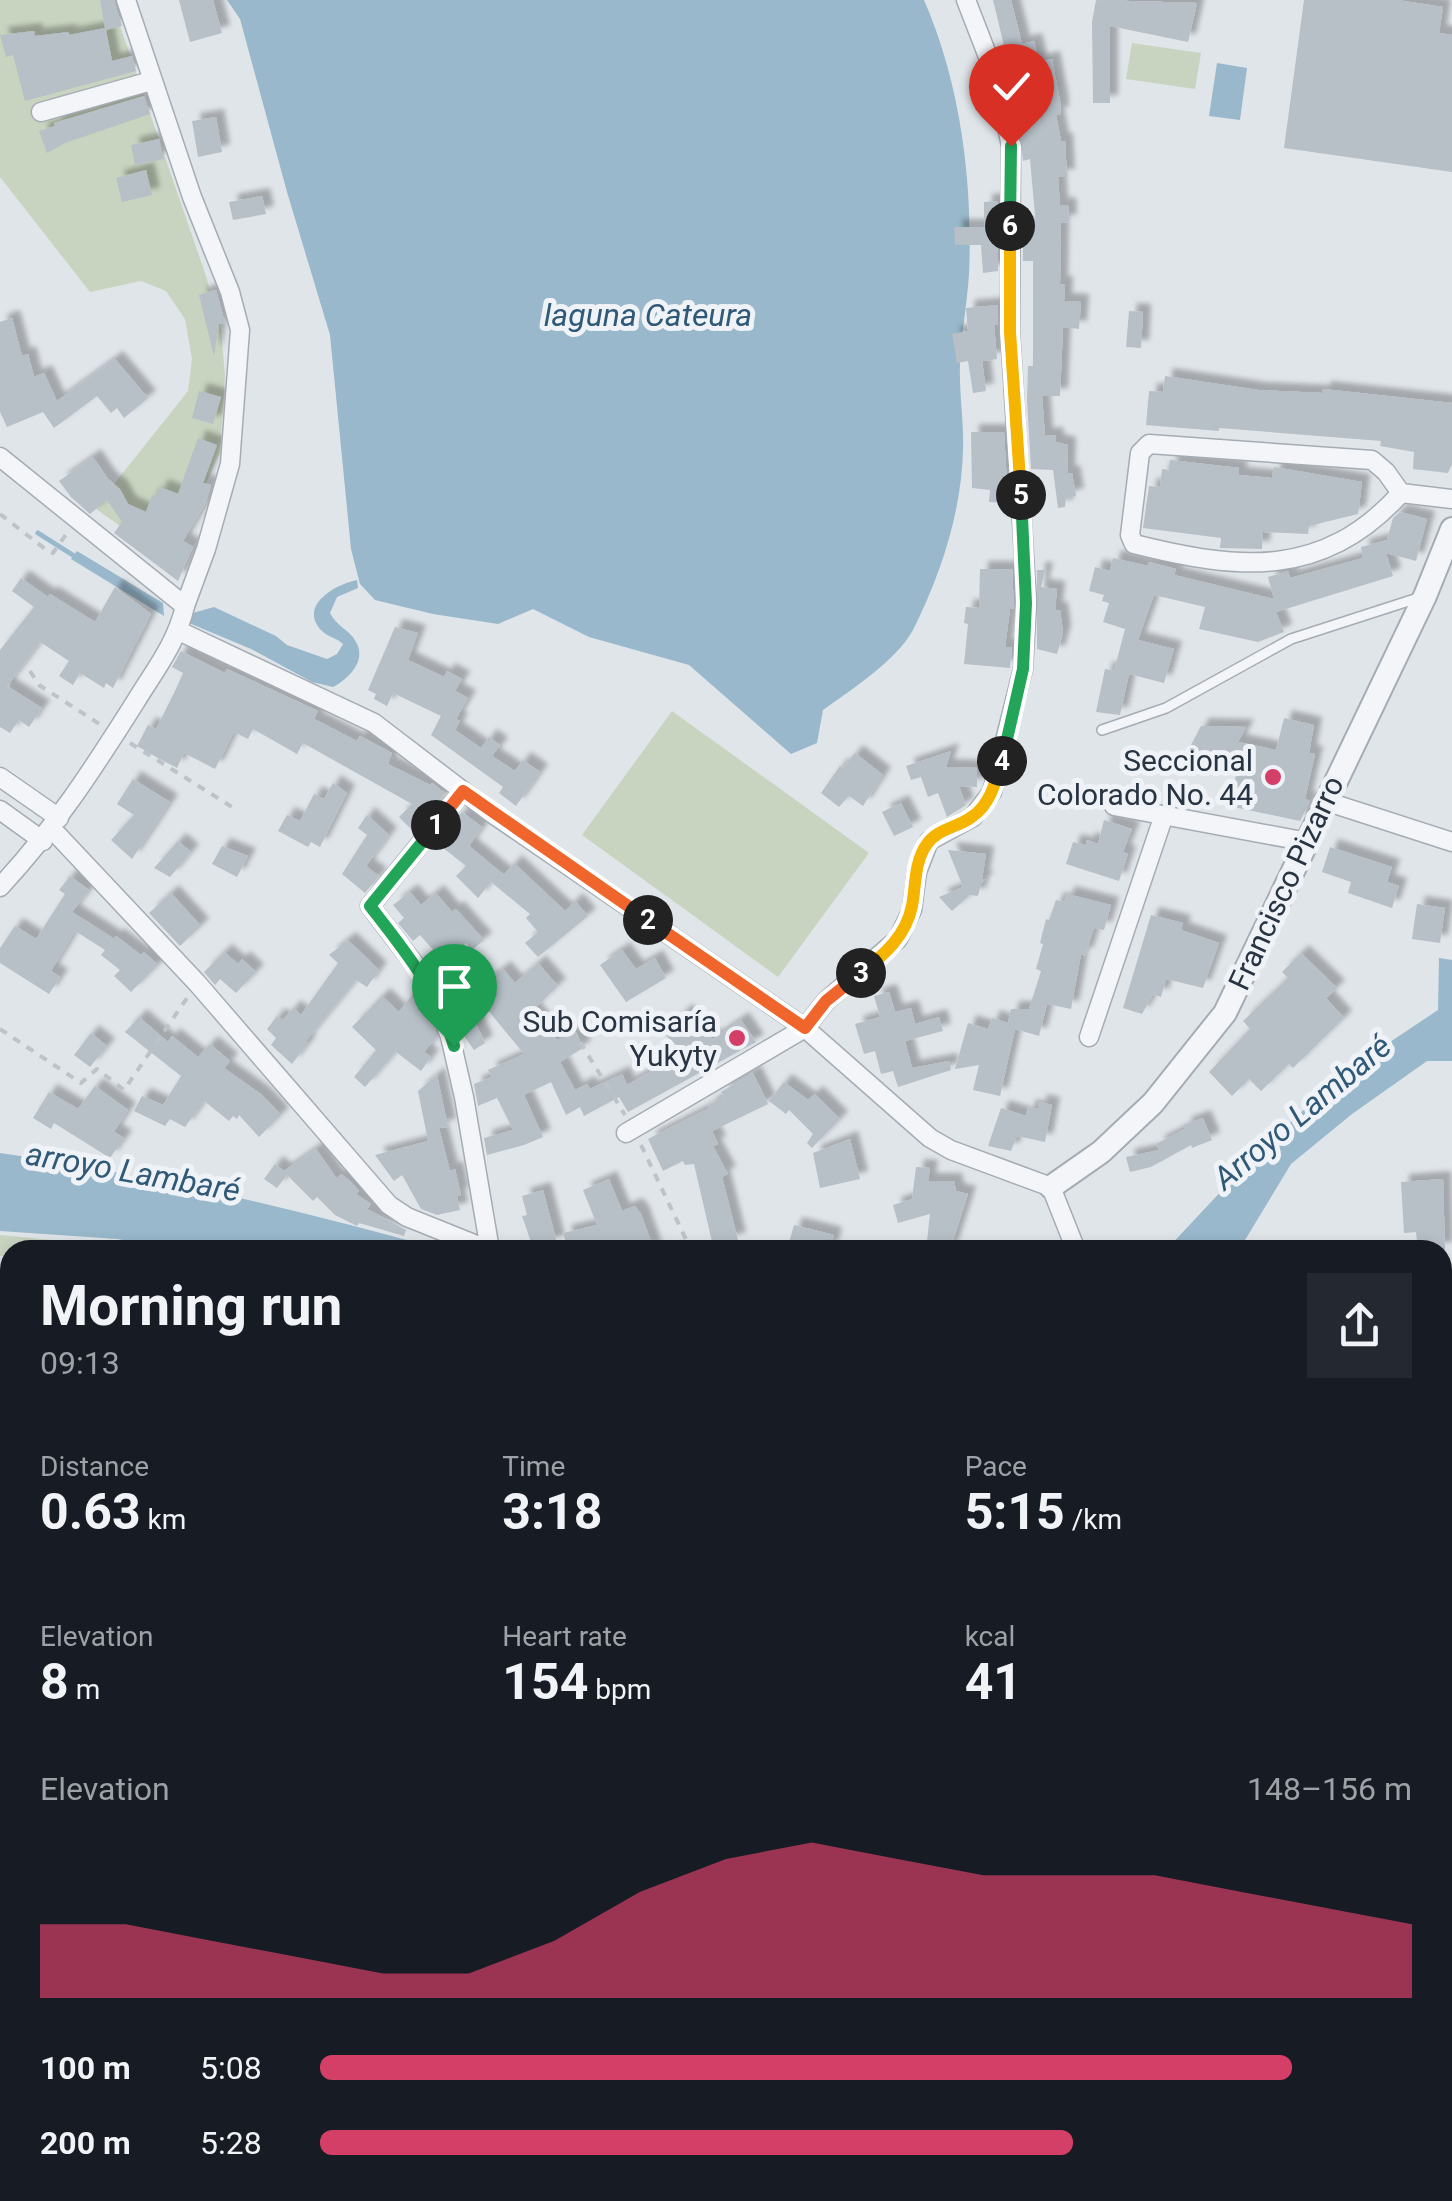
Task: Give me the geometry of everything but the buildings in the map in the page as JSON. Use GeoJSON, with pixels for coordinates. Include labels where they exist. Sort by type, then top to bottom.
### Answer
{"type":"FeatureCollection","features":[{"type":"Feature","properties":{"kind":"street"},"geometry":{"type":"LineString","coordinates":[[0,887],[51,829],[179,631],[230,464],[240,330],[126,0]]}},
{"type":"Feature","properties":{"kind":"street"},"geometry":{"type":"LineString","coordinates":[[626,1134],[805,1028],[826,1001],[898,940],[912,910],[916,872],[928,841],[973,816],[992,792],[1023,669],[1026,603],[1009,300],[1011,146],[997,80],[966,0]]}},
{"type":"Feature","properties":{"kind":"street"},"geometry":{"type":"LineString","coordinates":[[41,112],[151,81]]}},
{"type":"Feature","properties":{"kind":"street"},"geometry":{"type":"LineString","coordinates":[[1402,493],[1380,516],[1340,543],[1290,560],[1211,562],[1134,544],[1130,535],[1140,453],[1149,444],[1372,460],[1402,493],[1452,499]]}},
{"type":"Feature","properties":{"kind":"street"},"geometry":{"type":"LineString","coordinates":[[0,457],[185,606]]}},
{"type":"Feature","properties":{"kind":"street","name":"Francisco Pizarro"},"geometry":{"type":"LineString","coordinates":[[1052,1187],[1101,1152],[1154,1103],[1225,1013],[1425,596],[1447,558],[1452,530]]}},
{"type":"Feature","properties":{"kind":"street"},"geometry":{"type":"LineString","coordinates":[[179,631],[374,723],[463,791],[805,1028],[930,1138],[951,1150],[1052,1187],[1072,1240]]}},
{"type":"Feature","properties":{"kind":"street"},"geometry":{"type":"LineString","coordinates":[[0,778],[197,983],[389,1204],[406,1218],[463,1240]]}},
{"type":"Feature","properties":{"kind":"street"},"geometry":{"type":"LineString","coordinates":[[463,791],[370,906],[425,978],[446,1019],[464,1097],[487,1240]]}},
{"type":"Feature","properties":{"kind":"street"},"geometry":{"type":"LineString","coordinates":[[1325,801],[1452,842]]}},
{"type":"Feature","properties":{"kind":"street"},"geometry":{"type":"LineString","coordinates":[[1114,806],[1308,842]]}},
{"type":"Feature","properties":{"kind":"street"},"geometry":{"type":"LineString","coordinates":[[0,810],[51,829]]}},
{"type":"Feature","properties":{"kind":"street"},"geometry":{"type":"LineString","coordinates":[[1089,1037],[1164,815]]}},
{"type":"Feature","properties":{"kind":"lane"},"geometry":{"type":"LineString","coordinates":[[1102,730],[1166,708],[1291,639],[1425,596]]}},
{"type":"Feature","properties":{"kind":"path"},"geometry":{"type":"LineString","coordinates":[[0,514],[53,553],[68,533]]}},
{"type":"Feature","properties":{"kind":"path"},"geometry":{"type":"LineString","coordinates":[[0,1029],[82,1084],[96,1069],[124,1090],[197,983]]}},
{"type":"Feature","properties":{"kind":"green space"},"geometry":{"type":"Polygon","coordinates":[[[0,0],[111,0],[221,329],[225,376],[220,453],[186,526],[155,551],[95,508],[188,391],[192,359],[185,319],[166,291],[141,281],[90,292],[0,177],[0,0]]]}},
{"type":"Feature","properties":{"kind":"green space"},"geometry":{"type":"Polygon","coordinates":[[[1132,43],[1201,53],[1195,89],[1126,79],[1132,43]]]}},
{"type":"Feature","properties":{"kind":"green space"},"geometry":{"type":"Polygon","coordinates":[[[672,711],[869,853],[778,977],[582,835],[672,711]]]}},
{"type":"Feature","properties":{"kind":"green space"},"geometry":{"type":"Polygon","coordinates":[[[0,1235],[51,1240],[0,1240],[0,1235]]]}},
{"type":"Feature","properties":{"kind":"water","name":"laguna Cateura"},"geometry":{"type":"Polygon","coordinates":[[[227,0],[924,0],[956,100],[969,205],[969,274],[960,365],[963,438],[959,495],[941,564],[913,630],[885,663],[823,710],[817,743],[791,754],[689,665],[589,637],[533,609],[498,624],[375,600],[360,584],[351,549],[330,335],[240,19],[227,0]]]}},
{"type":"Feature","properties":{"kind":"water"},"geometry":{"type":"Polygon","coordinates":[[[1217,63],[1247,68],[1240,120],[1209,116],[1217,63]]]}},
{"type":"Feature","properties":{"kind":"water"},"geometry":{"type":"Polygon","coordinates":[[[77,551],[163,603],[164,616],[71,559],[77,551]]]}},
{"type":"Feature","properties":{"kind":"water"},"geometry":{"type":"Polygon","coordinates":[[[357,580],[358,588],[337,597],[330,613],[359,649],[358,662],[350,674],[333,687],[312,682],[251,649],[189,623],[193,613],[214,607],[287,645],[327,659],[337,654],[343,644],[324,633],[315,622],[317,605],[330,591],[357,580]]]}},
{"type":"Feature","properties":{"kind":"water","name":"Arroyo Lambaré"},"geometry":{"type":"Polygon","coordinates":[[[1439,958],[1452,960],[1452,1061],[1427,1061],[1352,1114],[1291,1164],[1245,1240],[1175,1240],[1256,1154],[1345,1072],[1438,1010],[1439,958]]]}},
{"type":"Feature","properties":{"kind":"water"},"geometry":{"type":"Polygon","coordinates":[[[0,1153],[224,1194],[406,1240],[123,1240],[0,1231],[0,1153]]]}},
{"type":"Feature","properties":{"kind":"waterway"},"geometry":{"type":"LineString","coordinates":[[38,533],[79,559]]}},
{"type":"Feature","properties":{"kind":"place","name":"Seccional Colorado No. 44"},"geometry":{"type":"Point","coordinates":[1273,777]}},
{"type":"Feature","properties":{"kind":"place","name":"Sub Comisaría Yukyty"},"geometry":{"type":"Point","coordinates":[737,1038]}},
{"type":"Feature","properties":{"kind":"route"},"geometry":{"type":"LineString","coordinates":[[454,1046],[446,1019],[425,978],[370,906],[463,791],[805,1028],[826,1001],[898,940],[912,910],[916,872],[928,841],[973,816],[984,805],[1003,757],[1023,669],[1026,603],[1008,285],[1011,146]]}},
{"type":"Feature","properties":{"kind":"water label","name":"arroyo Lambaré"},"geometry":{"type":"Point","coordinates":[133,1172]}}]}
